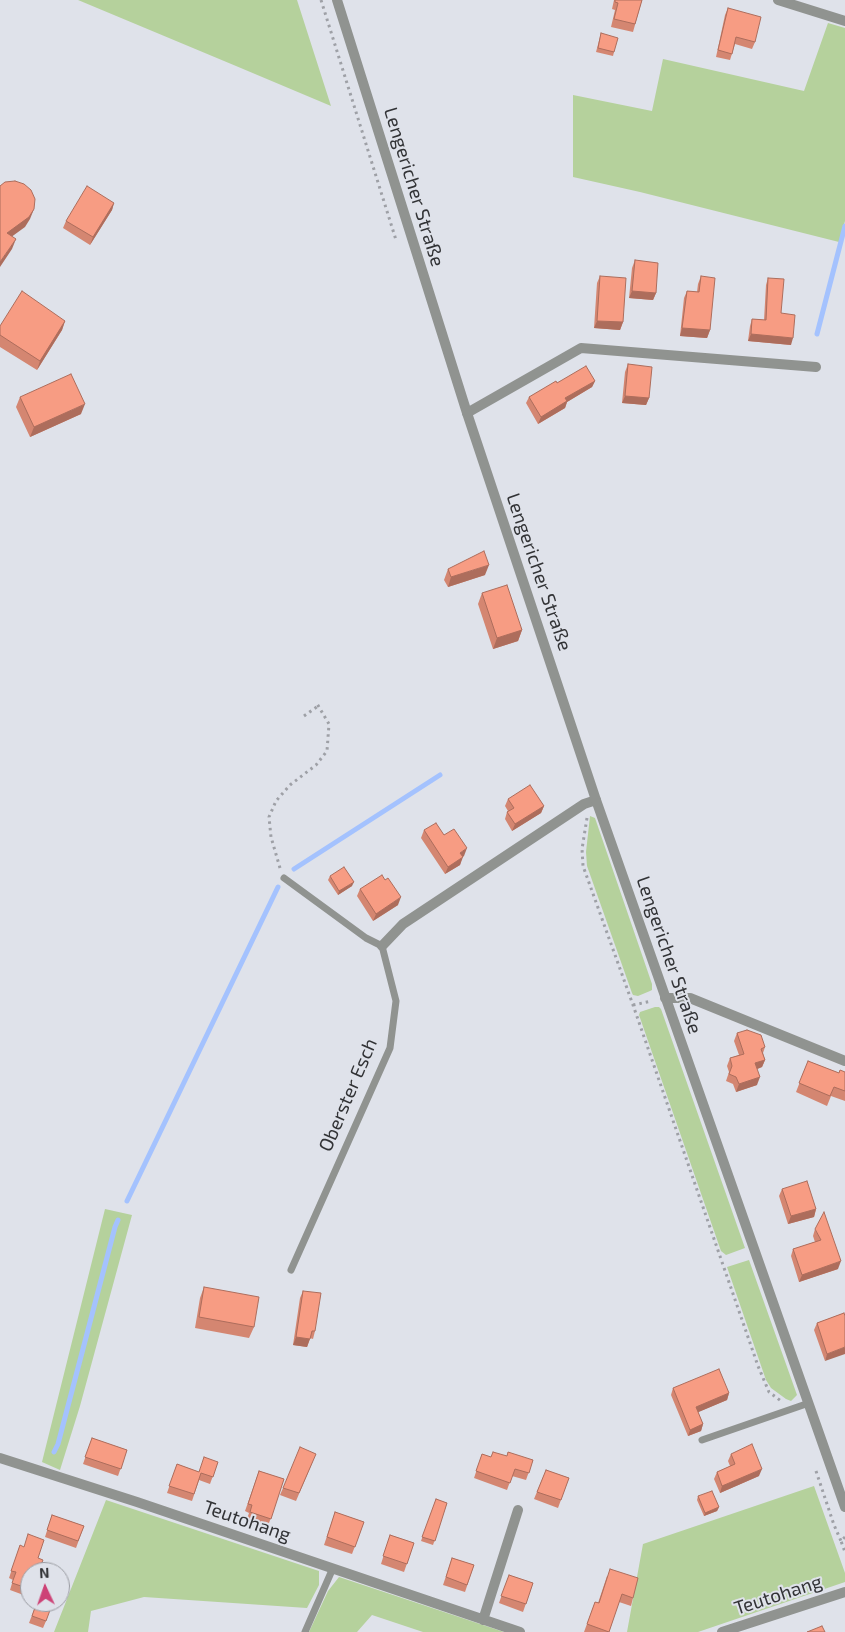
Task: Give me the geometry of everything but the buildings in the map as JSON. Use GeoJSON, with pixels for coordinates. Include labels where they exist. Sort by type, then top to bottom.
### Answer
{"type":"FeatureCollection","features":[{"type":"Feature","properties":{"kind":"street","name":"Lengericher Straße"},"geometry":{"type":"LineString","coordinates":[[338,0],[467,413],[596,800],[845,1507]]}},
{"type":"Feature","properties":{"kind":"street"},"geometry":{"type":"LineString","coordinates":[[778,0],[845,20]]}},
{"type":"Feature","properties":{"kind":"street"},"geometry":{"type":"LineString","coordinates":[[467,413],[581,348],[816,367]]}},
{"type":"Feature","properties":{"kind":"street"},"geometry":{"type":"LineString","coordinates":[[382,946],[403,924],[584,804],[596,800]]}},
{"type":"Feature","properties":{"kind":"street"},"geometry":{"type":"LineString","coordinates":[[665,998],[690,998],[845,1061]]}},
{"type":"Feature","properties":{"kind":"street","name":"Teutohang"},"geometry":{"type":"LineString","coordinates":[[0,1458],[520,1632]]}},
{"type":"Feature","properties":{"kind":"street"},"geometry":{"type":"LineString","coordinates":[[483,1620],[518,1510]]}},
{"type":"Feature","properties":{"kind":"street","name":"Teutohang"},"geometry":{"type":"LineString","coordinates":[[722,1632],[845,1592]]}},
{"type":"Feature","properties":{"kind":"lane"},"geometry":{"type":"LineString","coordinates":[[284,878],[366,938],[382,946]]}},
{"type":"Feature","properties":{"kind":"lane","name":"Oberster Esch"},"geometry":{"type":"LineString","coordinates":[[291,1270],[390,1048],[396,1001],[382,946]]}},
{"type":"Feature","properties":{"kind":"lane"},"geometry":{"type":"LineString","coordinates":[[702,1440],[809,1403]]}},
{"type":"Feature","properties":{"kind":"lane"},"geometry":{"type":"LineString","coordinates":[[305,1632],[333,1568]]}},
{"type":"Feature","properties":{"kind":"path"},"geometry":{"type":"LineString","coordinates":[[321,0],[398,244]]}},
{"type":"Feature","properties":{"kind":"path"},"geometry":{"type":"LineString","coordinates":[[284,878],[271,837],[269,818],[276,801],[285,790],[316,765],[327,751],[329,724],[316,702]]}},
{"type":"Feature","properties":{"kind":"path"},"geometry":{"type":"LineString","coordinates":[[304,716],[318,706]]}},
{"type":"Feature","properties":{"kind":"path"},"geometry":{"type":"LineString","coordinates":[[584,804],[587,819],[582,849],[584,866],[758,1366],[769,1392],[794,1408]]}},
{"type":"Feature","properties":{"kind":"path"},"geometry":{"type":"LineString","coordinates":[[633,1005],[665,998]]}},
{"type":"Feature","properties":{"kind":"path"},"geometry":{"type":"LineString","coordinates":[[813,1462],[845,1552]]}},
{"type":"Feature","properties":{"kind":"path"},"geometry":{"type":"LineString","coordinates":[[841,1541],[845,1537]]}},
{"type":"Feature","properties":{"kind":"green space"},"geometry":{"type":"Polygon","coordinates":[[[78,0],[297,0],[331,106],[236,66],[78,0]]]}},
{"type":"Feature","properties":{"kind":"green space"},"geometry":{"type":"Polygon","coordinates":[[[828,23],[845,28],[845,221],[839,242],[573,177],[573,95],[652,111],[663,59],[804,91],[828,23]]]}},
{"type":"Feature","properties":{"kind":"green space"},"geometry":{"type":"Polygon","coordinates":[[[590,816],[595,818],[652,984],[652,990],[638,996],[632,993],[587,866],[586,852],[590,816]]]}},
{"type":"Feature","properties":{"kind":"green space"},"geometry":{"type":"Polygon","coordinates":[[[655,1007],[661,1009],[745,1248],[726,1255],[721,1251],[639,1015],[640,1012],[655,1007]]]}},
{"type":"Feature","properties":{"kind":"green space"},"geometry":{"type":"Polygon","coordinates":[[[105,1209],[132,1215],[80,1406],[60,1470],[42,1462],[105,1209]]]}},
{"type":"Feature","properties":{"kind":"green space"},"geometry":{"type":"Polygon","coordinates":[[[749,1260],[797,1395],[791,1401],[771,1388],[766,1380],[727,1267],[749,1260]]]}},
{"type":"Feature","properties":{"kind":"green space"},"geometry":{"type":"Polygon","coordinates":[[[814,1486],[845,1573],[845,1582],[698,1632],[627,1632],[643,1544],[814,1486]]]}},
{"type":"Feature","properties":{"kind":"green space"},"geometry":{"type":"Polygon","coordinates":[[[106,1500],[319,1571],[319,1585],[307,1608],[144,1597],[91,1611],[88,1632],[54,1632],[62,1612],[70,1612],[70,1591],[106,1500]]]}},
{"type":"Feature","properties":{"kind":"green space"},"geometry":{"type":"Polygon","coordinates":[[[339,1577],[504,1632],[423,1632],[372,1615],[357,1632],[309,1632],[328,1591],[339,1577]]]}},
{"type":"Feature","properties":{"kind":"waterway"},"geometry":{"type":"LineString","coordinates":[[817,334],[845,226]]}},
{"type":"Feature","properties":{"kind":"waterway"},"geometry":{"type":"LineString","coordinates":[[294,869],[440,775]]}},
{"type":"Feature","properties":{"kind":"waterway"},"geometry":{"type":"LineString","coordinates":[[127,1201],[278,887]]}},
{"type":"Feature","properties":{"kind":"waterway"},"geometry":{"type":"LineString","coordinates":[[54,1452],[58,1444],[118,1220]]}}]}
